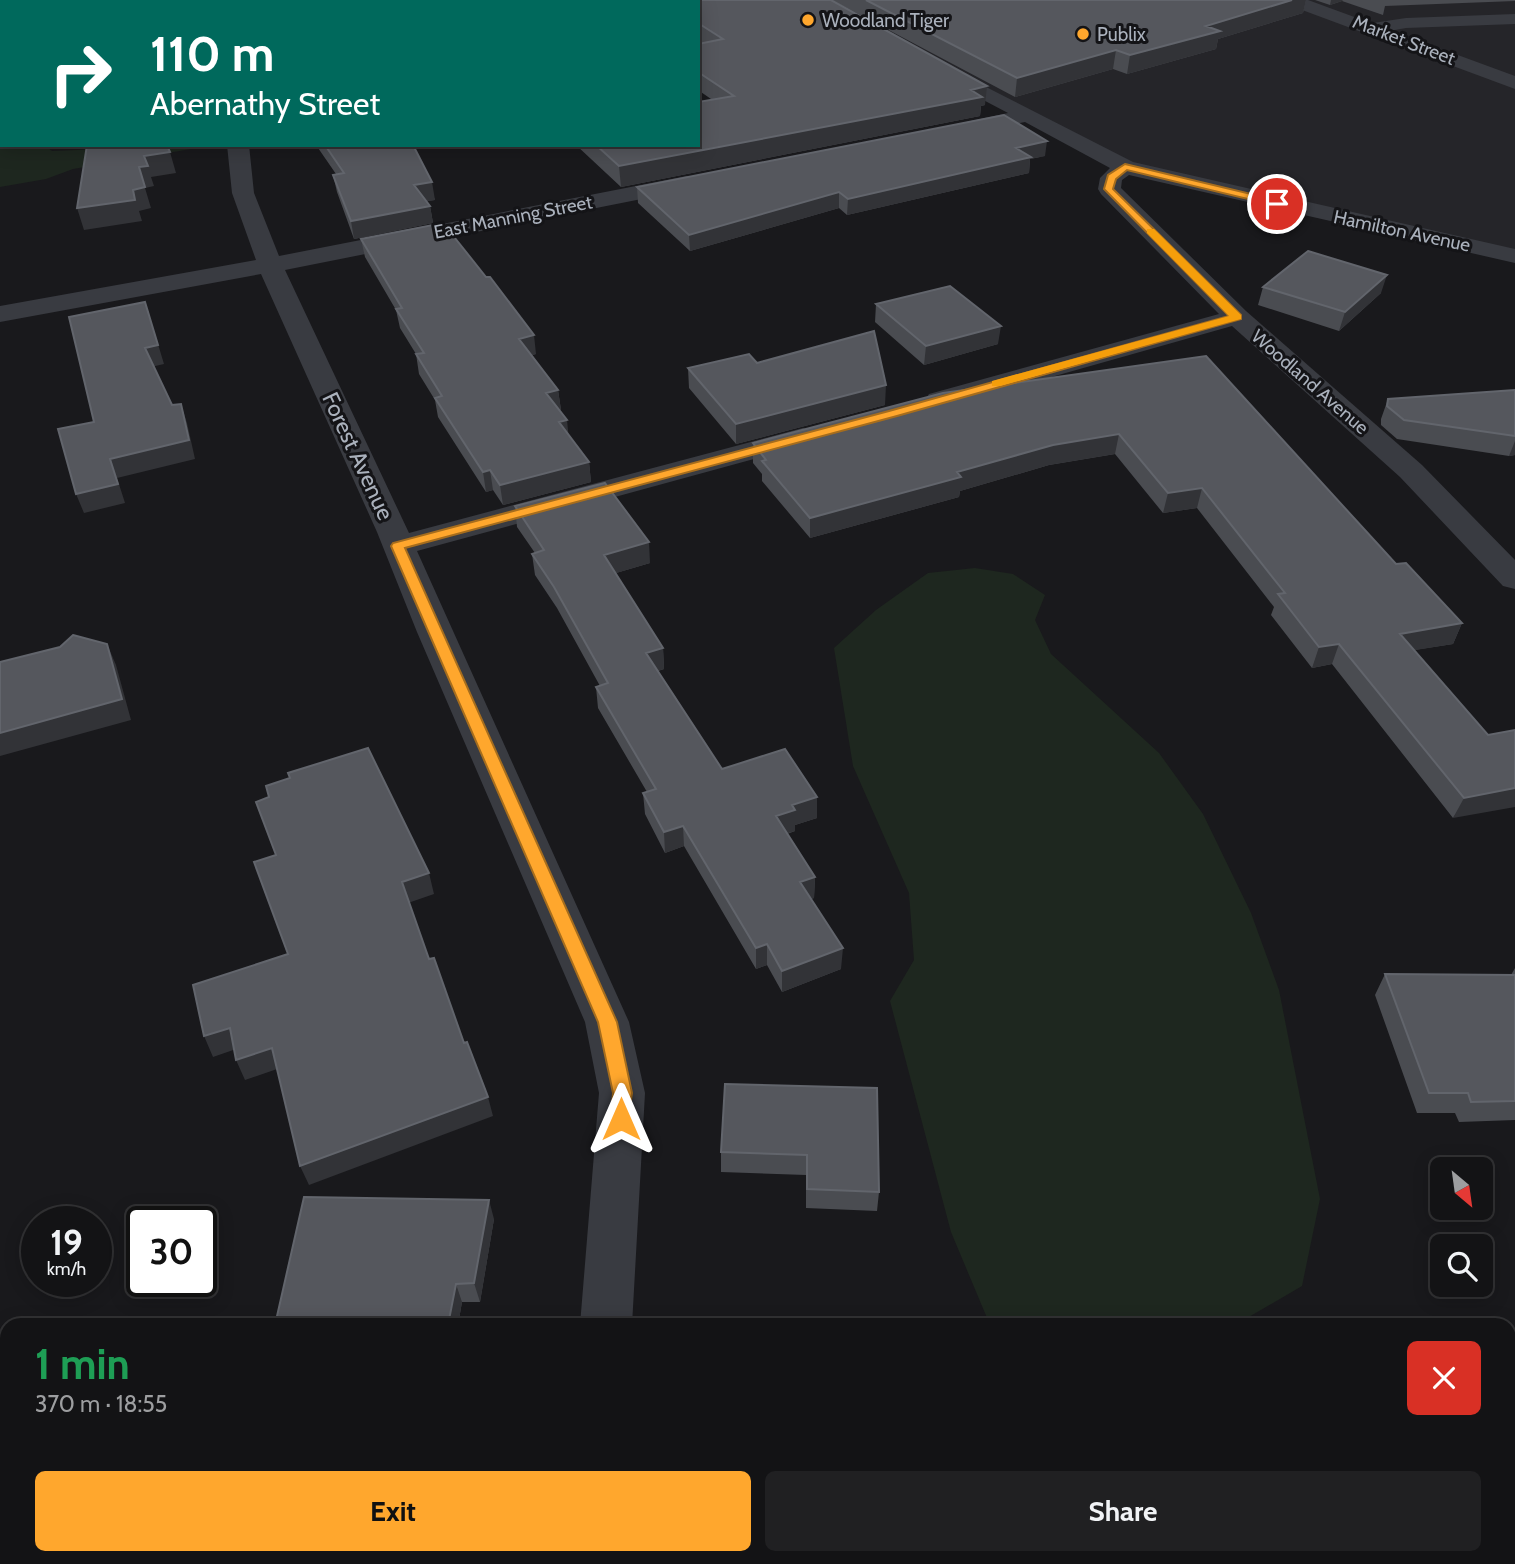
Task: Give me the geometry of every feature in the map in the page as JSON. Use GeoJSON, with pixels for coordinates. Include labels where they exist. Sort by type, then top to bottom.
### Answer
{"type":"FeatureCollection","features":[{"type":"Feature","properties":{"kind":"street","name":"Market Street"},"geometry":{"type":"LineString","coordinates":[[1292,0],[1515,83]]}},
{"type":"Feature","properties":{"kind":"street"},"geometry":{"type":"LineString","coordinates":[[1373,28],[1406,23],[1515,19]]}},
{"type":"Feature","properties":{"kind":"street"},"geometry":{"type":"LineString","coordinates":[[917,57],[1125,167]]}},
{"type":"Feature","properties":{"kind":"street"},"geometry":{"type":"LineString","coordinates":[[933,134],[1026,116]]}},
{"type":"Feature","properties":{"kind":"street","name":"Forest Avenue"},"geometry":{"type":"LineString","coordinates":[[238,147],[243,193],[270,264],[398,546],[607,1022],[622,1093],[606,1318]]}},
{"type":"Feature","properties":{"kind":"street","name":"Hamilton Avenue"},"geometry":{"type":"LineString","coordinates":[[1125,167],[1172,180],[1515,256]]}},
{"type":"Feature","properties":{"kind":"street","name":"Woodland Avenue"},"geometry":{"type":"LineString","coordinates":[[1125,167],[1111,177],[1109,189],[1237,317],[1411,471],[1515,579]]}},
{"type":"Feature","properties":{"kind":"street","name":"East Manning Street"},"geometry":{"type":"LineString","coordinates":[[0,314],[706,179]]}},
{"type":"Feature","properties":{"kind":"street"},"geometry":{"type":"LineString","coordinates":[[918,406],[1237,317]]}},
{"type":"Feature","properties":{"kind":"street"},"geometry":{"type":"LineString","coordinates":[[398,546],[826,431]]}},
{"type":"Feature","properties":{"kind":"shaded area"},"geometry":{"type":"Polygon","coordinates":[[[813,0],[1515,0],[1515,256],[1125,167],[813,0]]]}},
{"type":"Feature","properties":{"kind":"shaded area"},"geometry":{"type":"Polygon","coordinates":[[[0,147],[47,147],[52,151],[198,147],[73,169],[46,179],[0,187],[0,147]]]}},
{"type":"Feature","properties":{"kind":"shaded area"},"geometry":{"type":"Polygon","coordinates":[[[975,568],[1013,574],[1045,595],[1035,620],[1051,654],[1159,753],[1203,814],[1251,913],[1279,990],[1320,1199],[1302,1286],[1247,1318],[987,1318],[951,1232],[890,1001],[914,960],[909,893],[853,766],[834,648],[876,610],[928,573],[975,568]]]}},
{"type":"Feature","properties":{"kind":"building"},"geometry":{"type":"Polygon","coordinates":[[[700,0],[831,0],[987,86],[971,90],[982,97],[619,166],[598,147],[700,147],[700,102],[734,96],[700,73],[700,44],[723,39],[700,24],[700,0]]]}},
{"type":"Feature","properties":{"kind":"building","name":"Publix"},"geometry":{"type":"Polygon","coordinates":[[[866,0],[1292,0],[1206,26],[1220,31],[1130,55],[1116,50],[1017,78],[866,0]]]}},
{"type":"Feature","properties":{"kind":"building"},"geometry":{"type":"Polygon","coordinates":[[[1004,115],[1047,141],[1016,148],[1031,157],[848,199],[839,192],[689,235],[637,187],[1004,115]]]}},
{"type":"Feature","properties":{"kind":"building"},"geometry":{"type":"Polygon","coordinates":[[[87,147],[168,147],[170,152],[144,156],[148,166],[139,167],[145,187],[133,190],[135,200],[77,208],[87,147]]]}},
{"type":"Feature","properties":{"kind":"building"},"geometry":{"type":"Polygon","coordinates":[[[326,147],[414,147],[432,182],[414,185],[430,206],[351,221],[333,175],[344,173],[326,147]]]}},
{"type":"Feature","properties":{"kind":"building"},"geometry":{"type":"Polygon","coordinates":[[[443,223],[486,277],[490,277],[534,335],[519,339],[558,390],[546,393],[567,420],[559,422],[589,462],[500,485],[490,470],[483,472],[435,398],[442,396],[416,354],[424,353],[396,309],[402,308],[361,239],[443,223]]]}},
{"type":"Feature","properties":{"kind":"building"},"geometry":{"type":"Polygon","coordinates":[[[1308,251],[1387,275],[1345,312],[1263,287],[1308,251]]]}},
{"type":"Feature","properties":{"kind":"building"},"geometry":{"type":"Polygon","coordinates":[[[950,286],[1001,326],[926,346],[876,304],[950,286]]]}},
{"type":"Feature","properties":{"kind":"building"},"geometry":{"type":"Polygon","coordinates":[[[145,302],[158,345],[145,348],[172,405],[181,404],[189,440],[110,459],[118,484],[76,494],[58,429],[94,422],[69,317],[145,302]]]}},
{"type":"Feature","properties":{"kind":"building"},"geometry":{"type":"Polygon","coordinates":[[[874,331],[886,385],[736,424],[688,368],[749,354],[757,363],[874,331]]]}},
{"type":"Feature","properties":{"kind":"building"},"geometry":{"type":"Polygon","coordinates":[[[1206,356],[1396,564],[1406,563],[1462,623],[1400,634],[1488,735],[1515,730],[1515,788],[1464,798],[1339,644],[1319,647],[1278,594],[1285,593],[1202,488],[1168,493],[1119,434],[1053,445],[957,472],[961,477],[810,518],[762,461],[766,460],[753,443],[943,393],[1206,356]]]}},
{"type":"Feature","properties":{"kind":"building"},"geometry":{"type":"Polygon","coordinates":[[[1515,390],[1515,436],[1404,420],[1387,406],[1388,399],[1515,390]]]}},
{"type":"Feature","properties":{"kind":"building"},"geometry":{"type":"Polygon","coordinates":[[[605,483],[649,542],[604,555],[663,648],[646,653],[722,769],[785,749],[817,797],[792,805],[795,810],[776,816],[815,877],[800,882],[843,948],[782,971],[767,944],[756,948],[683,826],[664,832],[643,793],[656,789],[596,687],[608,683],[554,587],[532,554],[544,550],[515,506],[605,483]]]}},
{"type":"Feature","properties":{"kind":"building"},"geometry":{"type":"Polygon","coordinates":[[[73,635],[107,644],[122,699],[0,733],[0,662],[60,647],[73,635]]]}},
{"type":"Feature","properties":{"kind":"building"},"geometry":{"type":"Polygon","coordinates":[[[368,748],[429,873],[402,882],[429,959],[434,958],[464,1043],[467,1042],[488,1097],[300,1166],[272,1048],[236,1060],[230,1028],[204,1036],[193,985],[288,954],[254,862],[276,855],[256,802],[269,797],[266,786],[290,778],[288,773],[368,748]]]}},
{"type":"Feature","properties":{"kind":"building"},"geometry":{"type":"Polygon","coordinates":[[[1385,974],[1515,975],[1515,1101],[1471,1102],[1468,1093],[1429,1093],[1385,974]]]}},
{"type":"Feature","properties":{"kind":"building"},"geometry":{"type":"Polygon","coordinates":[[[725,1084],[877,1088],[879,1192],[807,1189],[807,1155],[721,1152],[725,1084]]]}},
{"type":"Feature","properties":{"kind":"building"},"geometry":{"type":"Polygon","coordinates":[[[304,1197],[489,1200],[474,1283],[456,1284],[449,1318],[277,1318],[304,1197]]]}},
{"type":"Feature","properties":{"kind":"slow traffic"},"geometry":{"type":"LineString","coordinates":[[996,384],[1237,317],[1151,231]]}},
{"type":"Feature","properties":{"kind":"place","name":"Woodland Tiger"},"geometry":{"type":"Point","coordinates":[808,20]}},
{"type":"Feature","properties":{"kind":"place","name":"Publix"},"geometry":{"type":"Point","coordinates":[1083,34]}},
{"type":"Feature","properties":{"kind":"route"},"geometry":{"type":"LineString","coordinates":[[621,1119],[622,1093],[607,1022],[398,546],[893,414],[1237,317],[1109,189],[1111,177],[1125,167],[1277,204]]}}]}
